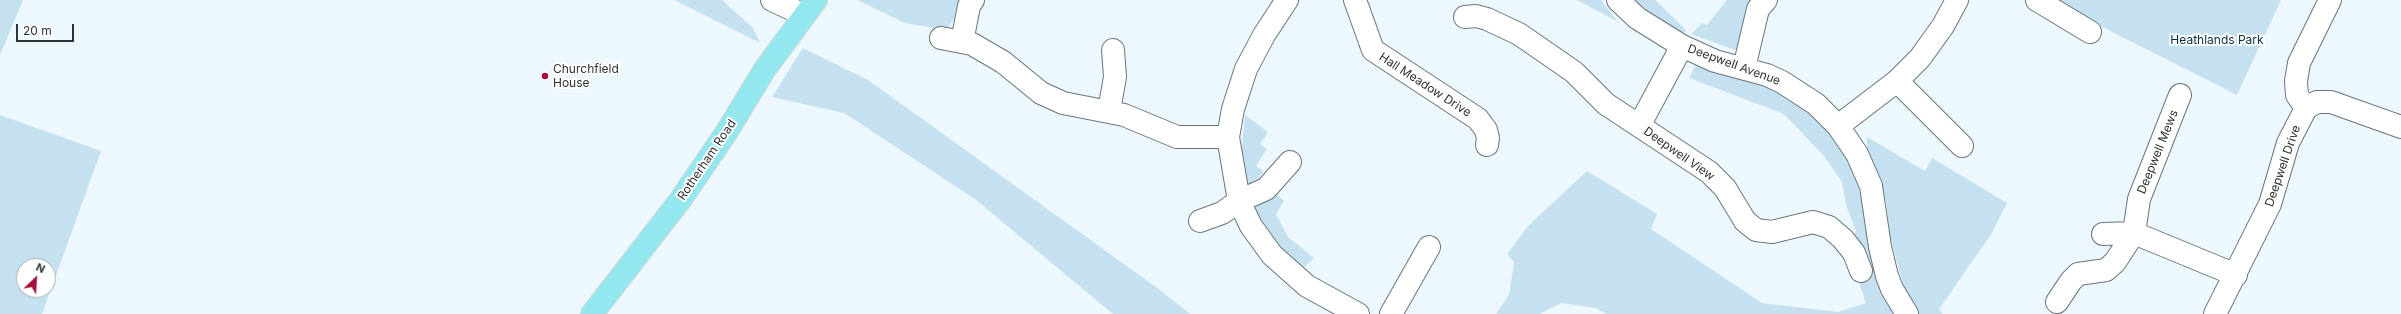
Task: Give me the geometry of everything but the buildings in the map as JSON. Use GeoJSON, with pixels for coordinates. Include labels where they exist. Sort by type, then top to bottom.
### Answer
{"type":"FeatureCollection","features":[{"type":"Feature","properties":{"kind":"main road","name":"Rotherham Road"},"geometry":{"type":"LineString","coordinates":[[592,314],[681,199],[726,134],[766,69],[810,7]]}},
{"type":"Feature","properties":{"kind":"street"},"geometry":{"type":"LineString","coordinates":[[772,0],[810,7]]}},
{"type":"Feature","properties":{"kind":"street"},"geometry":{"type":"LineString","coordinates":[[1287,0],[1264,35],[1246,69],[1233,109],[1228,137],[1240,201],[1251,226],[1272,255],[1307,286],[1358,314]]}},
{"type":"Feature","properties":{"kind":"street","name":"Hall Meadow Drive"},"geometry":{"type":"LineString","coordinates":[[1355,0],[1373,50],[1478,119],[1486,130],[1488,138],[1487,145]]}},
{"type":"Feature","properties":{"kind":"street","name":"Deepwell Avenue"},"geometry":{"type":"LineString","coordinates":[[1618,0],[1638,18],[1682,46],[1715,61],[1767,75],[1797,91],[1816,104],[1838,126],[1857,154],[1871,186],[1880,247],[1888,276],[1892,288],[1907,314]]}},
{"type":"Feature","properties":{"kind":"street"},"geometry":{"type":"LineString","coordinates":[[1744,68],[1758,9],[1766,0]]}},
{"type":"Feature","properties":{"kind":"street"},"geometry":{"type":"LineString","coordinates":[[1838,126],[1897,81],[1920,58],[1943,26],[1958,0]]}},
{"type":"Feature","properties":{"kind":"street"},"geometry":{"type":"LineString","coordinates":[[2038,0],[2090,32]]}},
{"type":"Feature","properties":{"kind":"street"},"geometry":{"type":"LineString","coordinates":[[2330,0],[2299,63],[2296,81],[2297,95],[2306,108],[2317,102],[2331,102],[2401,127]]}},
{"type":"Feature","properties":{"kind":"street"},"geometry":{"type":"LineString","coordinates":[[962,42],[971,3]]}},
{"type":"Feature","properties":{"kind":"street","name":"Deepwell View"},"geometry":{"type":"LineString","coordinates":[[1464,17],[1476,16],[1487,19],[1519,34],[1574,72],[1606,104],[1709,172],[1725,188],[1745,221],[1756,230],[1772,232],[1813,222],[1829,227],[1843,239],[1854,253],[1861,271]]}},
{"type":"Feature","properties":{"kind":"street"},"geometry":{"type":"LineString","coordinates":[[941,38],[972,44],[1003,62],[1041,93],[1063,103],[1124,115],[1178,137],[1228,137]]}},
{"type":"Feature","properties":{"kind":"street","name":"Deepwell View"},"geometry":{"type":"LineString","coordinates":[[1639,126],[1682,46]]}},
{"type":"Feature","properties":{"kind":"street"},"geometry":{"type":"LineString","coordinates":[[1109,111],[1115,77],[1113,50]]}},
{"type":"Feature","properties":{"kind":"street"},"geometry":{"type":"LineString","coordinates":[[1897,81],[1962,146]]}},
{"type":"Feature","properties":{"kind":"street","name":"Deepwell Mews"},"geometry":{"type":"LineString","coordinates":[[2057,302],[2070,281],[2078,274],[2106,270],[2116,262],[2134,233],[2139,199],[2180,95]]}},
{"type":"Feature","properties":{"kind":"street","name":"Deepwell Drive"},"geometry":{"type":"LineString","coordinates":[[2214,314],[2236,275],[2270,204],[2288,143],[2306,108]]}},
{"type":"Feature","properties":{"kind":"street"},"geometry":{"type":"LineString","coordinates":[[1200,221],[1222,213],[1240,201],[1266,189],[1290,162]]}},
{"type":"Feature","properties":{"kind":"street"},"geometry":{"type":"LineString","coordinates":[[2104,234],[2134,233],[2236,275]]}},
{"type":"Feature","properties":{"kind":"street"},"geometry":{"type":"LineString","coordinates":[[1391,314],[1428,247]]}},
{"type":"Feature","properties":{"kind":"green space"},"geometry":{"type":"Polygon","coordinates":[[[0,0],[23,0],[0,55],[0,0]]]}},
{"type":"Feature","properties":{"kind":"green space"},"geometry":{"type":"Polygon","coordinates":[[[674,0],[722,0],[753,28],[760,43],[674,0]]]}},
{"type":"Feature","properties":{"kind":"green space"},"geometry":{"type":"Polygon","coordinates":[[[857,0],[968,0],[946,30],[905,23],[857,0]]]}},
{"type":"Feature","properties":{"kind":"green space"},"geometry":{"type":"Polygon","coordinates":[[[1577,0],[1601,0],[1618,22],[1577,0]]]}},
{"type":"Feature","properties":{"kind":"green space"},"geometry":{"type":"Polygon","coordinates":[[[1634,0],[1655,0],[1686,30],[1681,38],[1634,0]]]}},
{"type":"Feature","properties":{"kind":"green space"},"geometry":{"type":"Polygon","coordinates":[[[1727,0],[1755,0],[1742,23],[1738,51],[1691,34],[1702,23],[1707,25],[1727,0]]]}},
{"type":"Feature","properties":{"kind":"green space","name":"Heathlands Park"},"geometry":{"type":"Polygon","coordinates":[[[2049,0],[2281,0],[2237,95],[2049,0]]]}},
{"type":"Feature","properties":{"kind":"green space"},"geometry":{"type":"Polygon","coordinates":[[[803,48],[868,80],[1160,290],[1190,314],[1113,314],[975,199],[844,113],[772,97],[803,48]]]}},
{"type":"Feature","properties":{"kind":"green space"},"geometry":{"type":"Polygon","coordinates":[[[1701,55],[1740,67],[1838,126],[1907,314],[1606,314],[1596,308],[1561,303],[1540,314],[1496,314],[1509,295],[1514,262],[1507,254],[1528,226],[1587,171],[1657,214],[1651,229],[1762,303],[1838,312],[1866,303],[1847,247],[1856,231],[1846,205],[1842,182],[1824,156],[1784,114],[1689,78],[1701,55]]]}},
{"type":"Feature","properties":{"kind":"green space"},"geometry":{"type":"Polygon","coordinates":[[[0,115],[101,151],[56,275],[56,258],[16,258],[16,298],[48,298],[42,314],[0,314],[0,115]]]}},
{"type":"Feature","properties":{"kind":"green space"},"geometry":{"type":"Polygon","coordinates":[[[1245,115],[1268,132],[1260,144],[1267,149],[1256,166],[1263,171],[1259,178],[1284,201],[1276,214],[1288,237],[1314,258],[1299,272],[1281,252],[1256,212],[1245,179],[1241,155],[1245,115]]]}},
{"type":"Feature","properties":{"kind":"green space"},"geometry":{"type":"Polygon","coordinates":[[[1867,137],[1925,171],[1932,158],[2007,203],[1992,233],[1939,309],[1943,314],[1919,314],[1906,295],[1890,237],[1886,200],[1867,149],[1867,137]]]}},
{"type":"Feature","properties":{"kind":"place","name":"Churchfield House"},"geometry":{"type":"Point","coordinates":[545,76]}}]}
